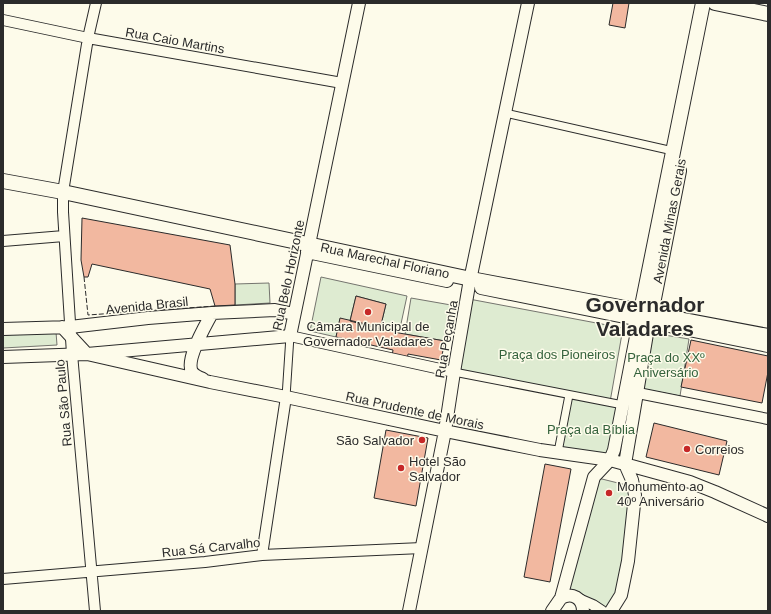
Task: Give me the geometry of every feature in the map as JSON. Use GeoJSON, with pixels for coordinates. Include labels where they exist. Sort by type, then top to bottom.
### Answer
{"type":"FeatureCollection","features":[{"type":"Feature","properties":{"kind":"main road","name":"Avenida Minas Gerais"},"geometry":{"type":"LineString","coordinates":[[645,317],[673,151],[702,3]]}},
{"type":"Feature","properties":{"kind":"main road","name":"Avenida Minas Gerais"},"geometry":{"type":"LineString","coordinates":[[645,317],[714,3]]}},
{"type":"Feature","properties":{"kind":"main road"},"geometry":{"type":"LineString","coordinates":[[714,3],[768,14]]}},
{"type":"Feature","properties":{"kind":"main road","name":"Rua Marechal Floriano"},"geometry":{"type":"LineString","coordinates":[[3,181],[63,192],[308,248],[645,317]]}},
{"type":"Feature","properties":{"kind":"street","name":"Rua São Paulo"},"geometry":{"type":"LineString","coordinates":[[95,611],[72,354],[67,330],[63,192],[88,38],[96,3]]}},
{"type":"Feature","properties":{"kind":"street","name":"Rua Belo Horizonte"},"geometry":{"type":"LineString","coordinates":[[262,555],[286,396],[290,336],[359,3]]}},
{"type":"Feature","properties":{"kind":"street","name":"Rua Peçanha"},"geometry":{"type":"LineString","coordinates":[[409,611],[445,430],[470,282],[528,3]]}},
{"type":"Feature","properties":{"kind":"street","name":"Rua Caio Martins"},"geometry":{"type":"LineString","coordinates":[[3,20],[88,38],[342,83]]}},
{"type":"Feature","properties":{"kind":"street"},"geometry":{"type":"LineString","coordinates":[[505,114],[673,151]]}},
{"type":"Feature","properties":{"kind":"street"},"geometry":{"type":"LineString","coordinates":[[3,241],[64,236]]}},
{"type":"Feature","properties":{"kind":"street","name":"Avenida Brasil"},"geometry":{"type":"LineString","coordinates":[[3,329],[67,330],[148,318],[212,313],[275,310],[294,314]]}},
{"type":"Feature","properties":{"kind":"street"},"geometry":{"type":"LineString","coordinates":[[210,382],[196,377],[192,371],[190,362],[196,344],[212,313]]}},
{"type":"Feature","properties":{"kind":"street","name":"Rua Marechal Floriano"},"geometry":{"type":"LineString","coordinates":[[645,317],[768,335]]}},
{"type":"Feature","properties":{"kind":"street","name":"Rua Marechal Floriano"},"geometry":{"type":"LineString","coordinates":[[645,317],[768,346]]}},
{"type":"Feature","properties":{"kind":"street","name":"Avenida Minas Gerais"},"geometry":{"type":"LineString","coordinates":[[625,464],[638,393],[645,317]]}},
{"type":"Feature","properties":{"kind":"street","name":"Avenida Minas Gerais"},"geometry":{"type":"LineString","coordinates":[[610,460],[614,450],[623,405],[645,317]]}},
{"type":"Feature","properties":{"kind":"street"},"geometry":{"type":"LineString","coordinates":[[67,330],[87,354]]}},
{"type":"Feature","properties":{"kind":"street"},"geometry":{"type":"LineString","coordinates":[[3,357],[87,354],[290,336],[454,372],[623,405]]}},
{"type":"Feature","properties":{"kind":"street","name":"Rua Prudente de Morais"},"geometry":{"type":"LineString","coordinates":[[87,354],[210,382],[286,396],[445,430],[558,452],[610,460],[690,482],[768,516]]}},
{"type":"Feature","properties":{"kind":"street"},"geometry":{"type":"LineString","coordinates":[[638,393],[768,419]]}},
{"type":"Feature","properties":{"kind":"street"},"geometry":{"type":"LineString","coordinates":[[558,452],[569,395]]}},
{"type":"Feature","properties":{"kind":"street"},"geometry":{"type":"LineString","coordinates":[[556,606],[594,477],[610,460]]}},
{"type":"Feature","properties":{"kind":"street"},"geometry":{"type":"LineString","coordinates":[[613,610],[621,595],[628,561],[634,494],[632,480],[625,464]]}},
{"type":"Feature","properties":{"kind":"street","name":"Rua Sá Carvalho"},"geometry":{"type":"LineString","coordinates":[[3,579],[205,562],[262,555],[422,548]]}},
{"type":"Feature","properties":{"kind":"street"},"geometry":{"type":"LineString","coordinates":[[556,606],[570,595],[593,605],[602,611]]}},
{"type":"Feature","properties":{"kind":"street"},"geometry":{"type":"LineString","coordinates":[[579,599],[582,603],[583,611]]}},
{"type":"Feature","properties":{"kind":"green space"},"geometry":{"type":"Polygon","coordinates":[[[321,277],[407,296],[399,333],[380,329],[386,304],[356,296],[350,321],[340,319],[336,337],[310,331],[321,277]]]}},
{"type":"Feature","properties":{"kind":"green space"},"geometry":{"type":"Polygon","coordinates":[[[269,283],[270,303],[235,305],[235,284],[269,283]]]}},
{"type":"Feature","properties":{"kind":"green space"},"geometry":{"type":"Polygon","coordinates":[[[411,298],[451,305],[445,341],[405,334],[411,298]]]}},
{"type":"Feature","properties":{"kind":"green space","name":"Praça dos Pioneiros"},"geometry":{"type":"Polygon","coordinates":[[[469,299],[623,328],[610,402],[454,372],[469,299]]]}},
{"type":"Feature","properties":{"kind":"green space"},"geometry":{"type":"Polygon","coordinates":[[[56,332],[57,345],[3,348],[3,335],[56,332]]]}},
{"type":"Feature","properties":{"kind":"green space","name":"Praça do XXº Aniversário"},"geometry":{"type":"Polygon","coordinates":[[[652,333],[689,339],[680,396],[643,389],[652,333]]]}},
{"type":"Feature","properties":{"kind":"green space","name":"Praça da Bíblia"},"geometry":{"type":"Polygon","coordinates":[[[571,397],[620,407],[609,457],[561,451],[571,397]]]}},
{"type":"Feature","properties":{"kind":"green space"},"geometry":{"type":"Polygon","coordinates":[[[594,477],[634,487],[628,561],[611,611],[561,596],[594,477]]]}},
{"type":"Feature","properties":{"kind":"building"},"geometry":{"type":"Polygon","coordinates":[[[613,3],[629,3],[625,28],[609,25],[613,3]]]}},
{"type":"Feature","properties":{"kind":"building"},"geometry":{"type":"Polygon","coordinates":[[[82,218],[230,245],[235,284],[235,305],[215,306],[210,289],[92,264],[88,277],[84,277],[81,260],[82,218]]]}},
{"type":"Feature","properties":{"kind":"building","name":"Câmara Municipal de Governador Valadares"},"geometry":{"type":"Polygon","coordinates":[[[356,296],[386,304],[380,329],[350,321],[356,296]]]}},
{"type":"Feature","properties":{"kind":"building"},"geometry":{"type":"Polygon","coordinates":[[[340,318],[399,333],[445,341],[441,360],[408,354],[407,360],[392,356],[393,350],[336,337],[340,318]]]}},
{"type":"Feature","properties":{"kind":"building"},"geometry":{"type":"Polygon","coordinates":[[[691,340],[768,356],[768,372],[762,403],[681,387],[691,340]]]}},
{"type":"Feature","properties":{"kind":"building","name":"Correios"},"geometry":{"type":"Polygon","coordinates":[[[654,423],[727,441],[719,475],[646,457],[654,423]]]}},
{"type":"Feature","properties":{"kind":"building","name":"Hotel São Salvador"},"geometry":{"type":"Polygon","coordinates":[[[386,430],[428,438],[416,506],[374,498],[386,430]]]}},
{"type":"Feature","properties":{"kind":"building"},"geometry":{"type":"Polygon","coordinates":[[[545,464],[571,469],[550,582],[524,577],[545,464]]]}},
{"type":"Feature","properties":{"kind":"fence"},"geometry":{"type":"LineString","coordinates":[[84,277],[88,315],[215,306]]}},
{"type":"Feature","properties":{"kind":"place","name":"Câmara Municipal de Governador Valadares"},"geometry":{"type":"Point","coordinates":[368,312]}},
{"type":"Feature","properties":{"kind":"place","name":"São Salvador"},"geometry":{"type":"Point","coordinates":[422,440]}},
{"type":"Feature","properties":{"kind":"place","name":"Correios"},"geometry":{"type":"Point","coordinates":[687,449]}},
{"type":"Feature","properties":{"kind":"place","name":"Hotel São Salvador"},"geometry":{"type":"Point","coordinates":[401,468]}},
{"type":"Feature","properties":{"kind":"place","name":"Monumento ao 40º Aniversário"},"geometry":{"type":"Point","coordinates":[609,493]}},
{"type":"Feature","properties":{"kind":"district","name":"Governador Valadares"},"geometry":{"type":"Point","coordinates":[645,317]}}]}
